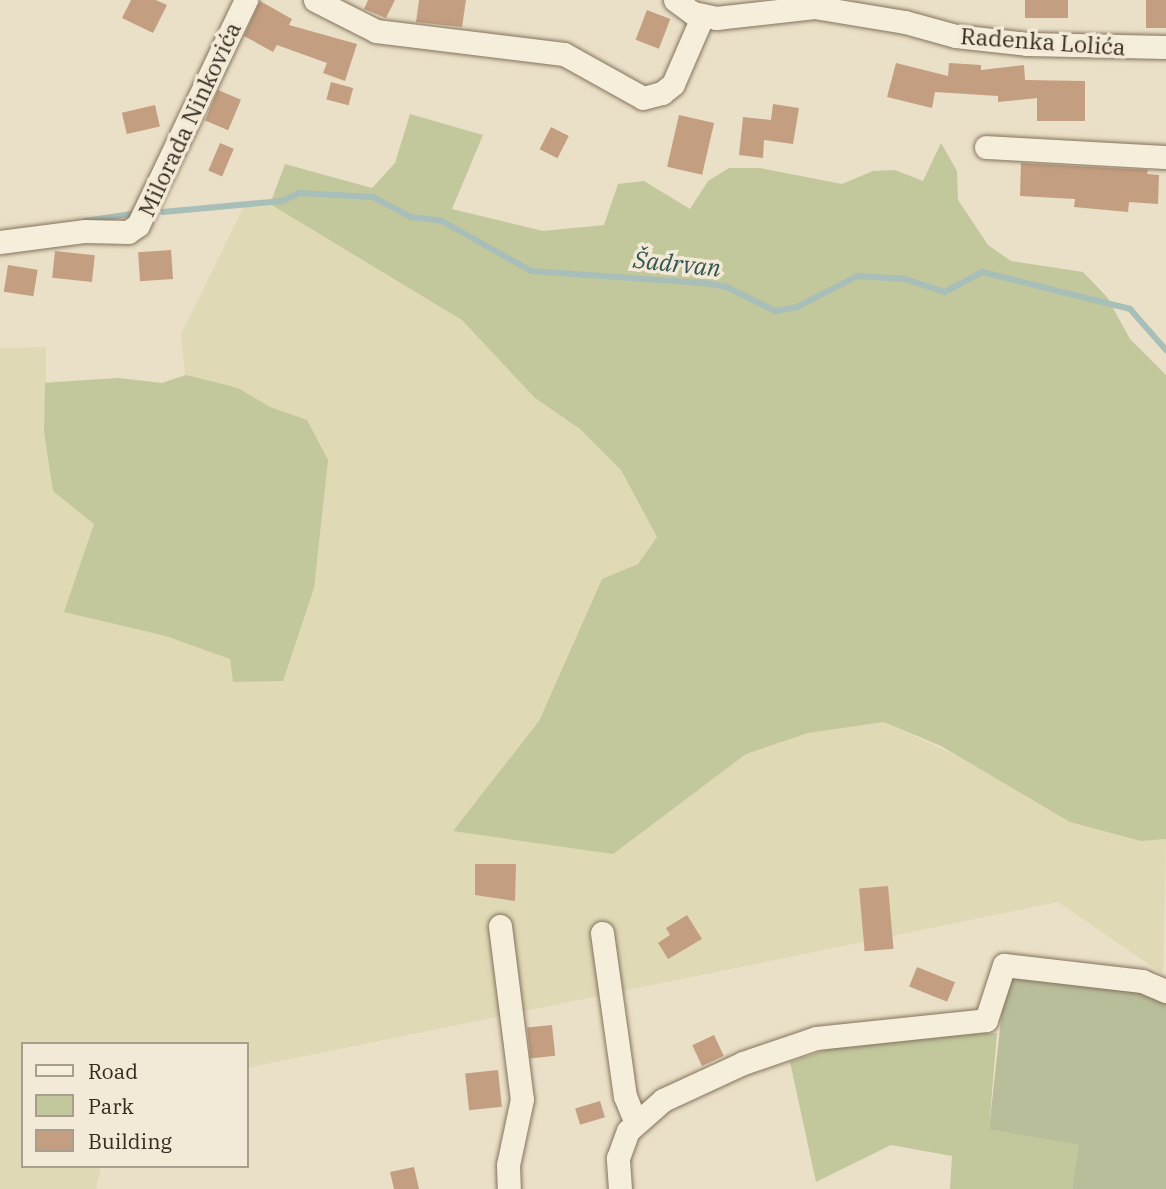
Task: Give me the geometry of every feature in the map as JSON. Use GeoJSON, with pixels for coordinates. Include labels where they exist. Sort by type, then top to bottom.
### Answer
{"type":"FeatureCollection","features":[{"type":"Feature","properties":{"kind":"street","name":"Milorada Ninkovića"},"geometry":{"type":"LineString","coordinates":[[0,242],[85,231],[128,232],[138,225],[246,0]]}},
{"type":"Feature","properties":{"kind":"street"},"geometry":{"type":"LineString","coordinates":[[315,0],[376,32],[564,54],[643,97],[662,93],[673,84],[703,15],[675,0]]}},
{"type":"Feature","properties":{"kind":"street","name":"Radenka Lolića"},"geometry":{"type":"LineString","coordinates":[[703,15],[814,7],[905,22],[956,36],[1027,44],[1166,47]]}},
{"type":"Feature","properties":{"kind":"street"},"geometry":{"type":"LineString","coordinates":[[986,147],[1166,157]]}},
{"type":"Feature","properties":{"kind":"street"},"geometry":{"type":"LineString","coordinates":[[499,926],[522,1099],[508,1165],[509,1189]]}},
{"type":"Feature","properties":{"kind":"street"},"geometry":{"type":"LineString","coordinates":[[603,933],[625,1096],[636,1123]]}},
{"type":"Feature","properties":{"kind":"street"},"geometry":{"type":"LineString","coordinates":[[620,1189],[621,1149],[636,1123],[663,1100],[703,1080],[816,1038],[986,1020],[1004,965],[1022,964],[1142,981],[1166,991]]}},
{"type":"Feature","properties":{"kind":"shaded area"},"geometry":{"type":"Polygon","coordinates":[[[270,204],[462,319],[535,398],[580,429],[621,470],[657,537],[638,564],[602,579],[539,721],[454,830],[613,853],[746,754],[808,733],[884,722],[1141,841],[1166,839],[1163,974],[1058,902],[248,1068],[248,1042],[21,1042],[21,1168],[101,1168],[96,1189],[0,1189],[0,348],[46,347],[46,382],[118,378],[162,383],[185,375],[181,334],[244,206],[270,204]]]}},
{"type":"Feature","properties":{"kind":"green space"},"geometry":{"type":"Polygon","coordinates":[[[410,114],[483,135],[452,209],[543,231],[604,225],[618,184],[644,181],[690,209],[708,181],[729,168],[760,168],[842,184],[873,171],[895,170],[923,181],[941,143],[957,171],[958,200],[988,245],[1011,261],[1083,272],[1107,297],[1130,339],[1166,375],[1166,839],[1141,841],[1070,822],[941,746],[884,722],[808,733],[746,754],[613,854],[453,831],[539,721],[602,579],[638,564],[657,537],[621,470],[580,429],[535,398],[462,320],[270,204],[285,164],[372,188],[395,163],[410,114]]]}},
{"type":"Feature","properties":{"kind":"green space"},"geometry":{"type":"Polygon","coordinates":[[[186,375],[238,388],[270,407],[307,420],[328,460],[314,588],[283,681],[233,682],[230,659],[166,636],[64,612],[94,524],[53,491],[44,432],[45,383],[118,378],[162,383],[186,375]]]}},
{"type":"Feature","properties":{"kind":"green space"},"geometry":{"type":"Polygon","coordinates":[[[1006,974],[1141,986],[1166,999],[1166,1189],[1072,1189],[1079,1145],[989,1129],[1006,974]]]}},
{"type":"Feature","properties":{"kind":"green space"},"geometry":{"type":"Polygon","coordinates":[[[997,1033],[989,1128],[1080,1145],[1072,1189],[950,1189],[952,1156],[891,1145],[816,1182],[790,1062],[832,1048],[927,1035],[997,1033]]]}},
{"type":"Feature","properties":{"kind":"building"},"geometry":{"type":"Polygon","coordinates":[[[131,0],[156,0],[167,5],[153,33],[122,18],[131,0]]]}},
{"type":"Feature","properties":{"kind":"building"},"geometry":{"type":"Polygon","coordinates":[[[368,0],[395,0],[386,18],[364,9],[368,0]]]}},
{"type":"Feature","properties":{"kind":"building"},"geometry":{"type":"Polygon","coordinates":[[[419,0],[466,0],[462,27],[416,22],[419,0]]]}},
{"type":"Feature","properties":{"kind":"building"},"geometry":{"type":"Polygon","coordinates":[[[1025,0],[1068,0],[1068,18],[1025,18],[1025,0]]]}},
{"type":"Feature","properties":{"kind":"building"},"geometry":{"type":"Polygon","coordinates":[[[1146,0],[1166,0],[1166,28],[1146,28],[1146,0]]]}},
{"type":"Feature","properties":{"kind":"building"},"geometry":{"type":"Polygon","coordinates":[[[260,1],[292,19],[289,25],[357,44],[345,81],[323,73],[327,63],[277,45],[273,52],[244,36],[260,1]]]}},
{"type":"Feature","properties":{"kind":"building"},"geometry":{"type":"Polygon","coordinates":[[[647,10],[670,19],[659,49],[636,40],[647,10]]]}},
{"type":"Feature","properties":{"kind":"building"},"geometry":{"type":"Polygon","coordinates":[[[896,63],[948,76],[949,63],[981,65],[981,70],[1024,65],[1025,80],[1085,81],[1085,121],[1037,121],[1037,98],[998,102],[998,96],[935,92],[932,108],[887,97],[896,63]]]}},
{"type":"Feature","properties":{"kind":"building"},"geometry":{"type":"Polygon","coordinates":[[[331,82],[353,88],[349,105],[326,99],[331,82]]]}},
{"type":"Feature","properties":{"kind":"building"},"geometry":{"type":"Polygon","coordinates":[[[218,90],[241,100],[228,130],[205,120],[218,90]]]}},
{"type":"Feature","properties":{"kind":"building"},"geometry":{"type":"Polygon","coordinates":[[[773,104],[799,108],[793,144],[764,140],[763,158],[739,155],[743,117],[771,120],[773,104]]]}},
{"type":"Feature","properties":{"kind":"building"},"geometry":{"type":"Polygon","coordinates":[[[155,105],[160,126],[127,134],[122,113],[155,105]]]}},
{"type":"Feature","properties":{"kind":"building"},"geometry":{"type":"Polygon","coordinates":[[[679,115],[714,123],[702,175],[667,167],[679,115]]]}},
{"type":"Feature","properties":{"kind":"building"},"geometry":{"type":"Polygon","coordinates":[[[551,127],[569,136],[557,158],[540,149],[551,127]]]}},
{"type":"Feature","properties":{"kind":"building"},"geometry":{"type":"Polygon","coordinates":[[[220,143],[234,149],[222,176],[208,171],[220,143]]]}},
{"type":"Feature","properties":{"kind":"building"},"geometry":{"type":"Polygon","coordinates":[[[1021,163],[1148,170],[1147,174],[1159,175],[1158,204],[1129,202],[1128,212],[1074,207],[1075,199],[1020,196],[1021,163]]]}},
{"type":"Feature","properties":{"kind":"building"},"geometry":{"type":"Polygon","coordinates":[[[171,250],[173,279],[140,281],[138,252],[171,250]]]}},
{"type":"Feature","properties":{"kind":"building"},"geometry":{"type":"Polygon","coordinates":[[[55,251],[95,255],[92,282],[52,278],[55,251]]]}},
{"type":"Feature","properties":{"kind":"building"},"geometry":{"type":"Polygon","coordinates":[[[8,265],[38,270],[33,296],[4,292],[8,265]]]}},
{"type":"Feature","properties":{"kind":"building"},"geometry":{"type":"Polygon","coordinates":[[[475,864],[516,864],[515,901],[475,895],[475,864]]]}},
{"type":"Feature","properties":{"kind":"building"},"geometry":{"type":"Polygon","coordinates":[[[888,886],[893,949],[865,951],[859,889],[888,886]]]}},
{"type":"Feature","properties":{"kind":"building"},"geometry":{"type":"Polygon","coordinates":[[[687,915],[702,939],[668,959],[658,943],[670,935],[666,928],[687,915]]]}},
{"type":"Feature","properties":{"kind":"building"},"geometry":{"type":"Polygon","coordinates":[[[917,967],[955,982],[947,1002],[909,986],[917,967]]]}},
{"type":"Feature","properties":{"kind":"building"},"geometry":{"type":"Polygon","coordinates":[[[552,1025],[555,1056],[530,1058],[527,1028],[552,1025]]]}},
{"type":"Feature","properties":{"kind":"building"},"geometry":{"type":"Polygon","coordinates":[[[714,1035],[724,1056],[702,1066],[692,1045],[714,1035]]]}},
{"type":"Feature","properties":{"kind":"building"},"geometry":{"type":"Polygon","coordinates":[[[498,1070],[502,1107],[469,1110],[465,1073],[498,1070]]]}},
{"type":"Feature","properties":{"kind":"building"},"geometry":{"type":"Polygon","coordinates":[[[600,1101],[605,1117],[580,1125],[575,1109],[600,1101]]]}},
{"type":"Feature","properties":{"kind":"building"},"geometry":{"type":"Polygon","coordinates":[[[414,1167],[419,1189],[394,1189],[390,1172],[414,1167]]]}},
{"type":"Feature","properties":{"kind":"waterway","name":"Šadrvan"},"geometry":{"type":"LineString","coordinates":[[163,212],[282,201],[299,193],[373,197],[411,217],[442,221],[531,271],[703,283],[727,287],[775,311],[797,307],[857,276],[905,279],[945,292],[982,272],[1130,309],[1166,350]]}},
{"type":"Feature","properties":{"kind":"waterway"},"geometry":{"type":"LineString","coordinates":[[85,221],[131,214]]}}]}
